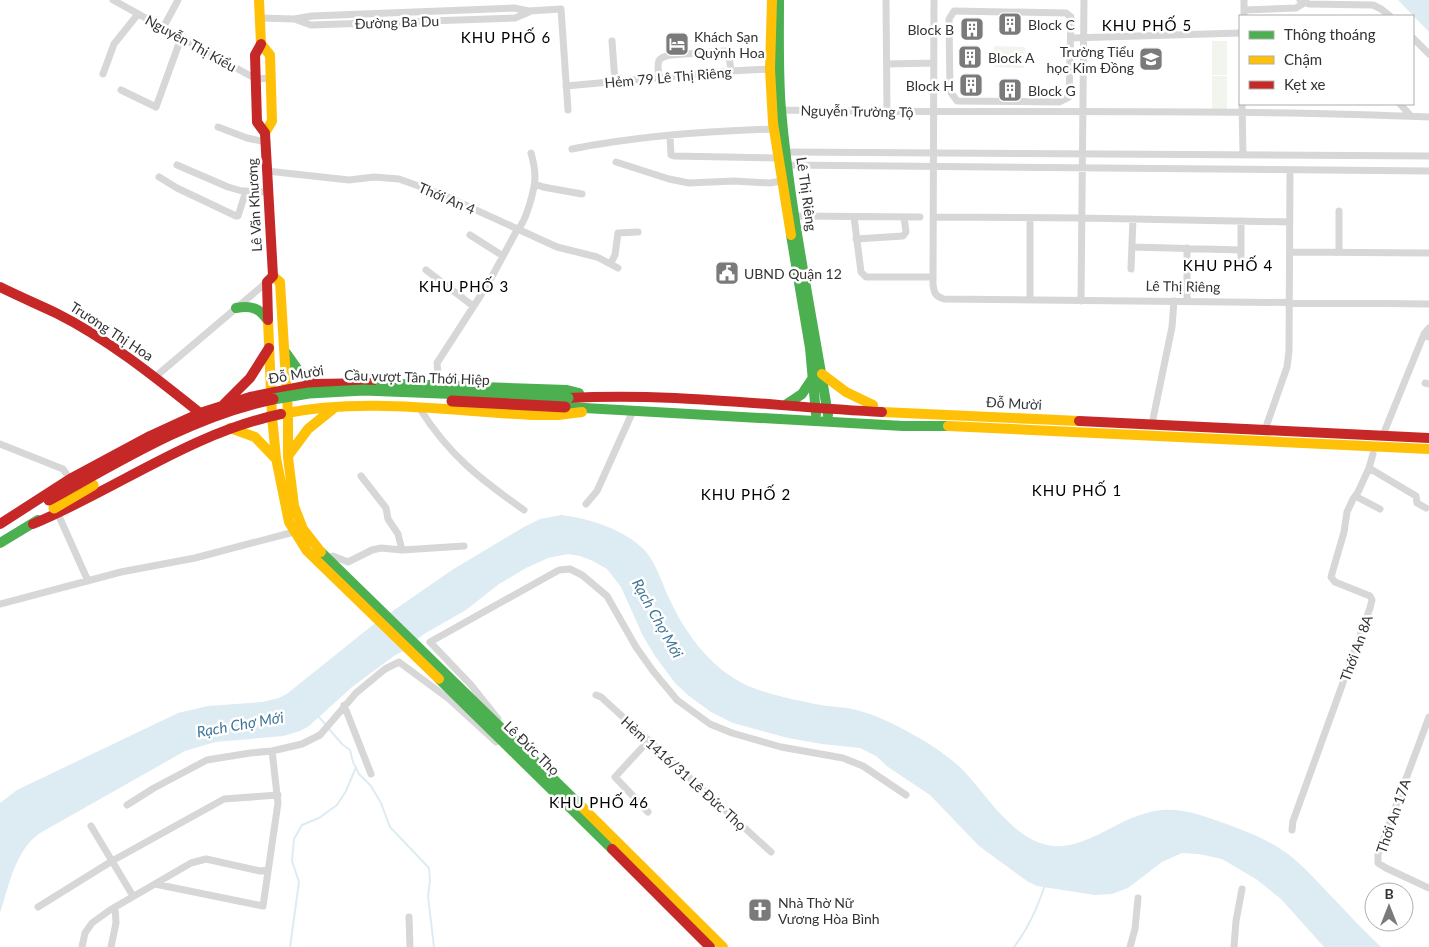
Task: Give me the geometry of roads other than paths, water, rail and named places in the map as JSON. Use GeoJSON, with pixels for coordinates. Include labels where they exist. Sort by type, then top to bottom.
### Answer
{"type":"FeatureCollection","features":[{"type":"Feature","properties":{"kind":"main road","name":"Lê Văn Khương"},"geometry":{"type":"LineString","coordinates":[[259,0],[262,44],[270,56],[271,78],[272,121],[265,137]]}},
{"type":"Feature","properties":{"kind":"main road","name":"Lê Thị Riêng"},"geometry":{"type":"LineString","coordinates":[[772,0],[770,69],[774,129],[784,159],[782,181],[808,339],[817,376]]}},
{"type":"Feature","properties":{"kind":"main road","name":"Lê Thị Riêng"},"geometry":{"type":"LineString","coordinates":[[779,0],[779,69],[784,159],[795,216],[817,376],[821,407],[818,421]]}},
{"type":"Feature","properties":{"kind":"main road","name":"Lê Văn Khương"},"geometry":{"type":"LineString","coordinates":[[262,44],[255,55],[257,122],[265,137],[268,192],[272,416]]}},
{"type":"Feature","properties":{"kind":"main road","name":"Lê Văn Khương"},"geometry":{"type":"LineString","coordinates":[[270,279],[280,282],[288,413]]}},
{"type":"Feature","properties":{"kind":"main road","name":"Trương Thị Hoa"},"geometry":{"type":"LineString","coordinates":[[0,287],[72,321],[155,377],[200,413]]}},
{"type":"Feature","properties":{"kind":"main road"},"geometry":{"type":"LineString","coordinates":[[236,308],[246,306],[258,308],[269,322]]}},
{"type":"Feature","properties":{"kind":"main road"},"geometry":{"type":"LineString","coordinates":[[224,404],[247,384],[270,347]]}},
{"type":"Feature","properties":{"kind":"main road"},"geometry":{"type":"LineString","coordinates":[[284,349],[290,363],[311,385],[309,410]]}},
{"type":"Feature","properties":{"kind":"main road"},"geometry":{"type":"LineString","coordinates":[[787,404],[801,397],[817,376],[844,393],[873,405]]}},
{"type":"Feature","properties":{"kind":"main road","name":"Đỗ Mười"},"geometry":{"type":"LineString","coordinates":[[0,524],[70,479],[150,436],[200,413],[224,404],[271,392],[311,385],[350,382],[568,390],[597,396],[787,404],[857,411],[1429,438]]}},
{"type":"Feature","properties":{"kind":"main road","name":"Đỗ Mười"},"geometry":{"type":"LineString","coordinates":[[567,402],[597,396]]}},
{"type":"Feature","properties":{"kind":"main road"},"geometry":{"type":"LineString","coordinates":[[250,397],[255,421]]}},
{"type":"Feature","properties":{"kind":"main road","name":"Cầu vượt Tân Thới Hiệp"},"geometry":{"type":"LineString","coordinates":[[54,507],[196,430],[236,416],[280,404],[328,398],[370,397],[567,402]]}},
{"type":"Feature","properties":{"kind":"main road","name":"Đỗ Mười"},"geometry":{"type":"LineString","coordinates":[[567,402],[597,410]]}},
{"type":"Feature","properties":{"kind":"main road"},"geometry":{"type":"LineString","coordinates":[[857,411],[873,405]]}},
{"type":"Feature","properties":{"kind":"main road","name":"Đỗ Mười"},"geometry":{"type":"LineString","coordinates":[[873,405],[1429,432]]}},
{"type":"Feature","properties":{"kind":"main road"},"geometry":{"type":"LineString","coordinates":[[288,457],[296,443],[310,426],[335,407]]}},
{"type":"Feature","properties":{"kind":"main road","name":"Đỗ Mười"},"geometry":{"type":"LineString","coordinates":[[0,543],[33,524],[54,507],[230,428],[272,416],[335,407],[565,415],[597,410],[633,411],[903,426],[944,426],[1429,449]]}},
{"type":"Feature","properties":{"kind":"main road"},"geometry":{"type":"LineString","coordinates":[[288,413],[288,457],[294,506],[299,530],[307,551],[369,605],[420,654]]}},
{"type":"Feature","properties":{"kind":"main road"},"geometry":{"type":"LineString","coordinates":[[272,416],[276,458],[289,522],[327,558],[369,605]]}},
{"type":"Feature","properties":{"kind":"main road","name":"Đỗ Mười"},"geometry":{"type":"LineString","coordinates":[[903,426],[957,435],[1429,456]]}},
{"type":"Feature","properties":{"kind":"main road"},"geometry":{"type":"LineString","coordinates":[[230,428],[255,437],[276,458]]}},
{"type":"Feature","properties":{"kind":"main road"},"geometry":{"type":"LineString","coordinates":[[1372,454],[1392,448]]}},
{"type":"Feature","properties":{"kind":"main road","name":"Đỗ Mười"},"geometry":{"type":"LineString","coordinates":[[26,508],[54,507]]}},
{"type":"Feature","properties":{"kind":"main road","name":"Lê Đức Thọ"},"geometry":{"type":"LineString","coordinates":[[420,654],[504,730],[710,947]]}},
{"type":"Feature","properties":{"kind":"main road","name":"Lê Đức Thọ"},"geometry":{"type":"LineString","coordinates":[[420,654],[629,860],[723,947]]}},
{"type":"Feature","properties":{"kind":"street","name":"Nguyễn Thị Kiểu"},"geometry":{"type":"LineString","coordinates":[[113,0],[256,79]]}},
{"type":"Feature","properties":{"kind":"street"},"geometry":{"type":"LineString","coordinates":[[772,0],[786,0]]}},
{"type":"Feature","properties":{"kind":"street"},"geometry":{"type":"LineString","coordinates":[[886,0],[887,112]]}},
{"type":"Feature","properties":{"kind":"street"},"geometry":{"type":"LineString","coordinates":[[854,217],[861,272],[866,276],[933,277],[934,0]]}},
{"type":"Feature","properties":{"kind":"street"},"geometry":{"type":"LineString","coordinates":[[1081,301],[1084,0]]}},
{"type":"Feature","properties":{"kind":"street"},"geometry":{"type":"LineString","coordinates":[[1244,0],[1244,13],[1296,8],[1302,2],[1373,5],[1388,15]]}},
{"type":"Feature","properties":{"kind":"street"},"geometry":{"type":"LineString","coordinates":[[163,28],[180,1]]}},
{"type":"Feature","properties":{"kind":"street","name":"Đường Ba Du"},"geometry":{"type":"LineString","coordinates":[[260,18],[294,19],[312,16],[514,8],[529,11],[561,9],[566,86]]}},
{"type":"Feature","properties":{"kind":"street","name":"Đường Ba Du"},"geometry":{"type":"LineString","coordinates":[[294,19],[311,25],[431,21],[515,18],[529,11]]}},
{"type":"Feature","properties":{"kind":"street"},"geometry":{"type":"LineString","coordinates":[[954,11],[1066,13],[1070,17],[1071,38],[1069,97],[1059,102],[957,101],[950,90],[948,19],[954,11]]}},
{"type":"Feature","properties":{"kind":"street"},"geometry":{"type":"LineString","coordinates":[[428,12],[431,21]]}},
{"type":"Feature","properties":{"kind":"street"},"geometry":{"type":"LineString","coordinates":[[102,74],[114,44],[138,14]]}},
{"type":"Feature","properties":{"kind":"street"},"geometry":{"type":"LineString","coordinates":[[1071,38],[1239,33]]}},
{"type":"Feature","properties":{"kind":"street"},"geometry":{"type":"LineString","coordinates":[[121,90],[156,107],[181,38]]}},
{"type":"Feature","properties":{"kind":"street"},"geometry":{"type":"LineString","coordinates":[[1414,39],[1429,54]]}},
{"type":"Feature","properties":{"kind":"street"},"geometry":{"type":"LineString","coordinates":[[612,41],[615,82]]}},
{"type":"Feature","properties":{"kind":"street"},"geometry":{"type":"LineString","coordinates":[[659,78],[659,58],[672,55],[726,51],[729,56],[731,71]]}},
{"type":"Feature","properties":{"kind":"street"},"geometry":{"type":"LineString","coordinates":[[887,64],[934,63]]}},
{"type":"Feature","properties":{"kind":"street","name":"Hẻm 79 Lê Thị Riêng"},"geometry":{"type":"LineString","coordinates":[[566,86],[770,69]]}},
{"type":"Feature","properties":{"kind":"street"},"geometry":{"type":"LineString","coordinates":[[256,79],[271,78]]}},
{"type":"Feature","properties":{"kind":"street"},"geometry":{"type":"LineString","coordinates":[[566,86],[568,110]]}},
{"type":"Feature","properties":{"kind":"street"},"geometry":{"type":"LineString","coordinates":[[1242,105],[1243,154]]}},
{"type":"Feature","properties":{"kind":"street"},"geometry":{"type":"LineString","coordinates":[[1401,105],[1411,116]]}},
{"type":"Feature","properties":{"kind":"street","name":"Nguyễn Trường Tộ"},"geometry":{"type":"LineString","coordinates":[[781,110],[1241,113],[1429,117]]}},
{"type":"Feature","properties":{"kind":"street"},"geometry":{"type":"LineString","coordinates":[[218,127],[247,138],[265,137]]}},
{"type":"Feature","properties":{"kind":"street"},"geometry":{"type":"LineString","coordinates":[[572,148],[640,138],[728,130],[774,129]]}},
{"type":"Feature","properties":{"kind":"street"},"geometry":{"type":"LineString","coordinates":[[670,136],[672,155],[674,156],[784,159],[934,168],[1429,171]]}},
{"type":"Feature","properties":{"kind":"street"},"geometry":{"type":"LineString","coordinates":[[784,159],[934,152],[1429,156]]}},
{"type":"Feature","properties":{"kind":"street"},"geometry":{"type":"LineString","coordinates":[[436,384],[438,374],[437,363],[488,284],[527,212],[535,184],[531,153]]}},
{"type":"Feature","properties":{"kind":"street"},"geometry":{"type":"LineString","coordinates":[[616,162],[661,177],[689,183],[734,181],[770,183],[782,181]]}},
{"type":"Feature","properties":{"kind":"street"},"geometry":{"type":"LineString","coordinates":[[177,165],[228,187],[246,191],[268,192]]}},
{"type":"Feature","properties":{"kind":"street"},"geometry":{"type":"LineString","coordinates":[[1267,424],[1287,367],[1290,170]]}},
{"type":"Feature","properties":{"kind":"street","name":"Thới An 4"},"geometry":{"type":"LineString","coordinates":[[267,171],[349,180],[374,177],[398,179],[441,194],[557,247],[597,257],[615,266],[618,233],[638,232]]}},
{"type":"Feature","properties":{"kind":"street"},"geometry":{"type":"LineString","coordinates":[[160,177],[176,188],[236,216],[238,216],[246,191]]}},
{"type":"Feature","properties":{"kind":"street"},"geometry":{"type":"LineString","coordinates":[[535,184],[582,194]]}},
{"type":"Feature","properties":{"kind":"street"},"geometry":{"type":"LineString","coordinates":[[1339,211],[1339,252]]}},
{"type":"Feature","properties":{"kind":"street"},"geometry":{"type":"LineString","coordinates":[[795,216],[920,218]]}},
{"type":"Feature","properties":{"kind":"street"},"geometry":{"type":"LineString","coordinates":[[856,238],[903,236],[906,232],[904,217]]}},
{"type":"Feature","properties":{"kind":"street"},"geometry":{"type":"LineString","coordinates":[[934,217],[1290,222]]}},
{"type":"Feature","properties":{"kind":"street"},"geometry":{"type":"LineString","coordinates":[[1030,218],[1030,300]]}},
{"type":"Feature","properties":{"kind":"street"},"geometry":{"type":"LineString","coordinates":[[1131,269],[1132,219]]}},
{"type":"Feature","properties":{"kind":"street"},"geometry":{"type":"LineString","coordinates":[[1241,221],[1241,267]]}},
{"type":"Feature","properties":{"kind":"street"},"geometry":{"type":"LineString","coordinates":[[470,235],[503,256]]}},
{"type":"Feature","properties":{"kind":"street"},"geometry":{"type":"LineString","coordinates":[[1132,247],[1241,250]]}},
{"type":"Feature","properties":{"kind":"street"},"geometry":{"type":"LineString","coordinates":[[1187,248],[1187,301]]}},
{"type":"Feature","properties":{"kind":"street"},"geometry":{"type":"LineString","coordinates":[[1290,252],[1429,253]]}},
{"type":"Feature","properties":{"kind":"street"},"geometry":{"type":"LineString","coordinates":[[426,270],[474,306]]}},
{"type":"Feature","properties":{"kind":"street","name":"Lê Thị Riêng"},"geometry":{"type":"LineString","coordinates":[[933,277],[936,296],[944,299],[1429,304]]}},
{"type":"Feature","properties":{"kind":"street"},"geometry":{"type":"LineString","coordinates":[[155,377],[270,279]]}},
{"type":"Feature","properties":{"kind":"street"},"geometry":{"type":"LineString","coordinates":[[1153,419],[1172,327],[1174,300]]}},
{"type":"Feature","properties":{"kind":"street"},"geometry":{"type":"LineString","coordinates":[[1385,430],[1427,333]]}},
{"type":"Feature","properties":{"kind":"street"},"geometry":{"type":"LineString","coordinates":[[420,409],[450,450],[486,484],[524,510]]}},
{"type":"Feature","properties":{"kind":"street"},"geometry":{"type":"LineString","coordinates":[[586,504],[597,491],[633,411]]}},
{"type":"Feature","properties":{"kind":"street"},"geometry":{"type":"LineString","coordinates":[[0,444],[63,469],[70,479]]}},
{"type":"Feature","properties":{"kind":"street","name":"Thới An 8A"},"geometry":{"type":"LineString","coordinates":[[1292,830],[1293,821],[1372,600],[1370,596],[1335,582],[1331,577],[1344,532],[1347,512],[1369,468],[1372,454]]}},
{"type":"Feature","properties":{"kind":"street"},"geometry":{"type":"LineString","coordinates":[[1369,468],[1416,496],[1417,503],[1426,508]]}},
{"type":"Feature","properties":{"kind":"street"},"geometry":{"type":"LineString","coordinates":[[361,476],[386,508],[388,519],[398,534],[402,550]]}},
{"type":"Feature","properties":{"kind":"street"},"geometry":{"type":"LineString","coordinates":[[1355,496],[1380,509]]}},
{"type":"Feature","properties":{"kind":"street"},"geometry":{"type":"LineString","coordinates":[[54,507],[88,581]]}},
{"type":"Feature","properties":{"kind":"street"},"geometry":{"type":"LineString","coordinates":[[0,604],[121,572],[195,558],[299,530]]}},
{"type":"Feature","properties":{"kind":"street"},"geometry":{"type":"LineString","coordinates":[[327,558],[333,556],[348,562],[372,550],[381,548],[402,550],[464,546]]}},
{"type":"Feature","properties":{"kind":"street","name":"Lê Đức Thọ"},"geometry":{"type":"LineString","coordinates":[[504,730],[503,724],[471,685],[430,642],[559,570],[570,569],[582,575],[607,596],[636,648],[677,700],[710,724],[732,733],[781,747],[843,758],[863,766],[906,795]]}},
{"type":"Feature","properties":{"kind":"street","name":"Lê Đức Thọ"},"geometry":{"type":"LineString","coordinates":[[344,705],[386,669],[399,662],[449,699],[496,742]]}},
{"type":"Feature","properties":{"kind":"street","name":"Hẻm 1416/31 Lê Đức Thọ"},"geometry":{"type":"LineString","coordinates":[[596,695],[649,740],[772,852]]}},
{"type":"Feature","properties":{"kind":"street"},"geometry":{"type":"LineString","coordinates":[[127,804],[207,760],[272,751],[302,744],[320,735],[337,717],[344,705]]}},
{"type":"Feature","properties":{"kind":"street"},"geometry":{"type":"LineString","coordinates":[[344,705],[371,774]]}},
{"type":"Feature","properties":{"kind":"street","name":"Thới An 17A"},"geometry":{"type":"LineString","coordinates":[[1429,717],[1378,854],[1378,863],[1429,888]]}},
{"type":"Feature","properties":{"kind":"street"},"geometry":{"type":"LineString","coordinates":[[648,812],[615,777],[649,740]]}},
{"type":"Feature","properties":{"kind":"street"},"geometry":{"type":"LineString","coordinates":[[156,884],[263,906],[278,796],[272,751]]}},
{"type":"Feature","properties":{"kind":"street"},"geometry":{"type":"LineString","coordinates":[[38,907],[112,861],[224,799],[278,796]]}},
{"type":"Feature","properties":{"kind":"street"},"geometry":{"type":"LineString","coordinates":[[91,826],[133,896]]}},
{"type":"Feature","properties":{"kind":"street"},"geometry":{"type":"LineString","coordinates":[[82,947],[86,933],[92,923],[114,907],[191,863],[206,859],[260,871],[268,870]]}},
{"type":"Feature","properties":{"kind":"street"},"geometry":{"type":"LineString","coordinates":[[1234,947],[1236,921],[1242,889]]}},
{"type":"Feature","properties":{"kind":"street"},"geometry":{"type":"LineString","coordinates":[[1130,947],[1135,929],[1138,898]]}},
{"type":"Feature","properties":{"kind":"street"},"geometry":{"type":"LineString","coordinates":[[112,947],[116,923],[114,907]]}},
{"type":"Feature","properties":{"kind":"street"},"geometry":{"type":"LineString","coordinates":[[409,917],[410,947]]}},
{"type":"Feature","properties":{"kind":"water"},"geometry":{"type":"Polygon","coordinates":[[[1398,0],[1429,0],[1429,32],[1414,15],[1398,0]]]}},
{"type":"Feature","properties":{"kind":"water","name":"Rạch Chợ Mới"},"geometry":{"type":"Polygon","coordinates":[[[561,515],[603,525],[623,534],[640,546],[650,557],[675,611],[691,636],[709,658],[731,677],[772,694],[808,703],[861,711],[905,730],[932,746],[962,769],[1010,824],[1034,840],[1047,845],[1070,845],[1082,842],[1137,816],[1167,810],[1185,811],[1253,834],[1288,854],[1381,947],[1324,947],[1281,899],[1256,879],[1222,859],[1199,854],[1182,853],[1162,862],[1128,888],[1112,894],[1095,895],[1037,886],[1027,881],[979,846],[930,795],[888,767],[876,756],[860,748],[788,738],[733,723],[711,712],[675,683],[655,656],[643,636],[621,587],[607,569],[580,556],[568,554],[548,558],[499,584],[466,610],[424,634],[352,687],[309,726],[300,731],[283,736],[215,742],[185,751],[40,833],[24,849],[14,869],[0,913],[0,803],[17,790],[178,713],[208,706],[262,702],[279,698],[288,693],[374,624],[452,570],[540,519],[561,515]]]}},
{"type":"Feature","properties":{"kind":"waterway"},"geometry":{"type":"LineString","coordinates":[[318,716],[326,725]]}},
{"type":"Feature","properties":{"kind":"waterway"},"geometry":{"type":"LineString","coordinates":[[329,729],[350,750],[359,774],[371,786],[381,803],[390,827],[429,868],[428,896],[434,947]]}},
{"type":"Feature","properties":{"kind":"waterway"},"geometry":{"type":"LineString","coordinates":[[290,947],[299,882],[292,861],[294,839],[302,825],[319,818],[337,805],[346,791],[356,767]]}},
{"type":"Feature","properties":{"kind":"waterway"},"geometry":{"type":"LineString","coordinates":[[1014,947],[1024,933],[1045,885]]}},
{"type":"Feature","properties":{"kind":"place","name":"Block C"},"geometry":{"type":"Point","coordinates":[1010,24]}},
{"type":"Feature","properties":{"kind":"place","name":"Block B"},"geometry":{"type":"Point","coordinates":[972,29]}},
{"type":"Feature","properties":{"kind":"place","name":"Khách Sạn Quỳnh Hoa"},"geometry":{"type":"Point","coordinates":[677,44]}},
{"type":"Feature","properties":{"kind":"place","name":"Block A"},"geometry":{"type":"Point","coordinates":[970,57]}},
{"type":"Feature","properties":{"kind":"place","name":"Trường Tiểu học Kim Đồng"},"geometry":{"type":"Point","coordinates":[1151,59]}},
{"type":"Feature","properties":{"kind":"place","name":"Block H"},"geometry":{"type":"Point","coordinates":[971,85]}},
{"type":"Feature","properties":{"kind":"place","name":"Block G"},"geometry":{"type":"Point","coordinates":[1010,90]}},
{"type":"Feature","properties":{"kind":"place","name":"UBND Quận 12"},"geometry":{"type":"Point","coordinates":[727,273]}},
{"type":"Feature","properties":{"kind":"place","name":"Nhà Thờ Nữ Vương Hòa Bình"},"geometry":{"type":"Point","coordinates":[760,910]}},
{"type":"Feature","properties":{"kind":"district","name":"KHU PHỐ 5"},"geometry":{"type":"Point","coordinates":[1147,25]}},
{"type":"Feature","properties":{"kind":"district","name":"KHU PHỐ 6"},"geometry":{"type":"Point","coordinates":[506,37]}},
{"type":"Feature","properties":{"kind":"district","name":"KHU PHỐ 4"},"geometry":{"type":"Point","coordinates":[1228,265]}},
{"type":"Feature","properties":{"kind":"district","name":"KHU PHỐ 3"},"geometry":{"type":"Point","coordinates":[464,286]}},
{"type":"Feature","properties":{"kind":"district","name":"KHU PHỐ 1"},"geometry":{"type":"Point","coordinates":[1077,490]}},
{"type":"Feature","properties":{"kind":"district","name":"KHU PHỐ 2"},"geometry":{"type":"Point","coordinates":[746,494]}},
{"type":"Feature","properties":{"kind":"district","name":"KHU PHỐ 46"},"geometry":{"type":"Point","coordinates":[599,802]}}]}
